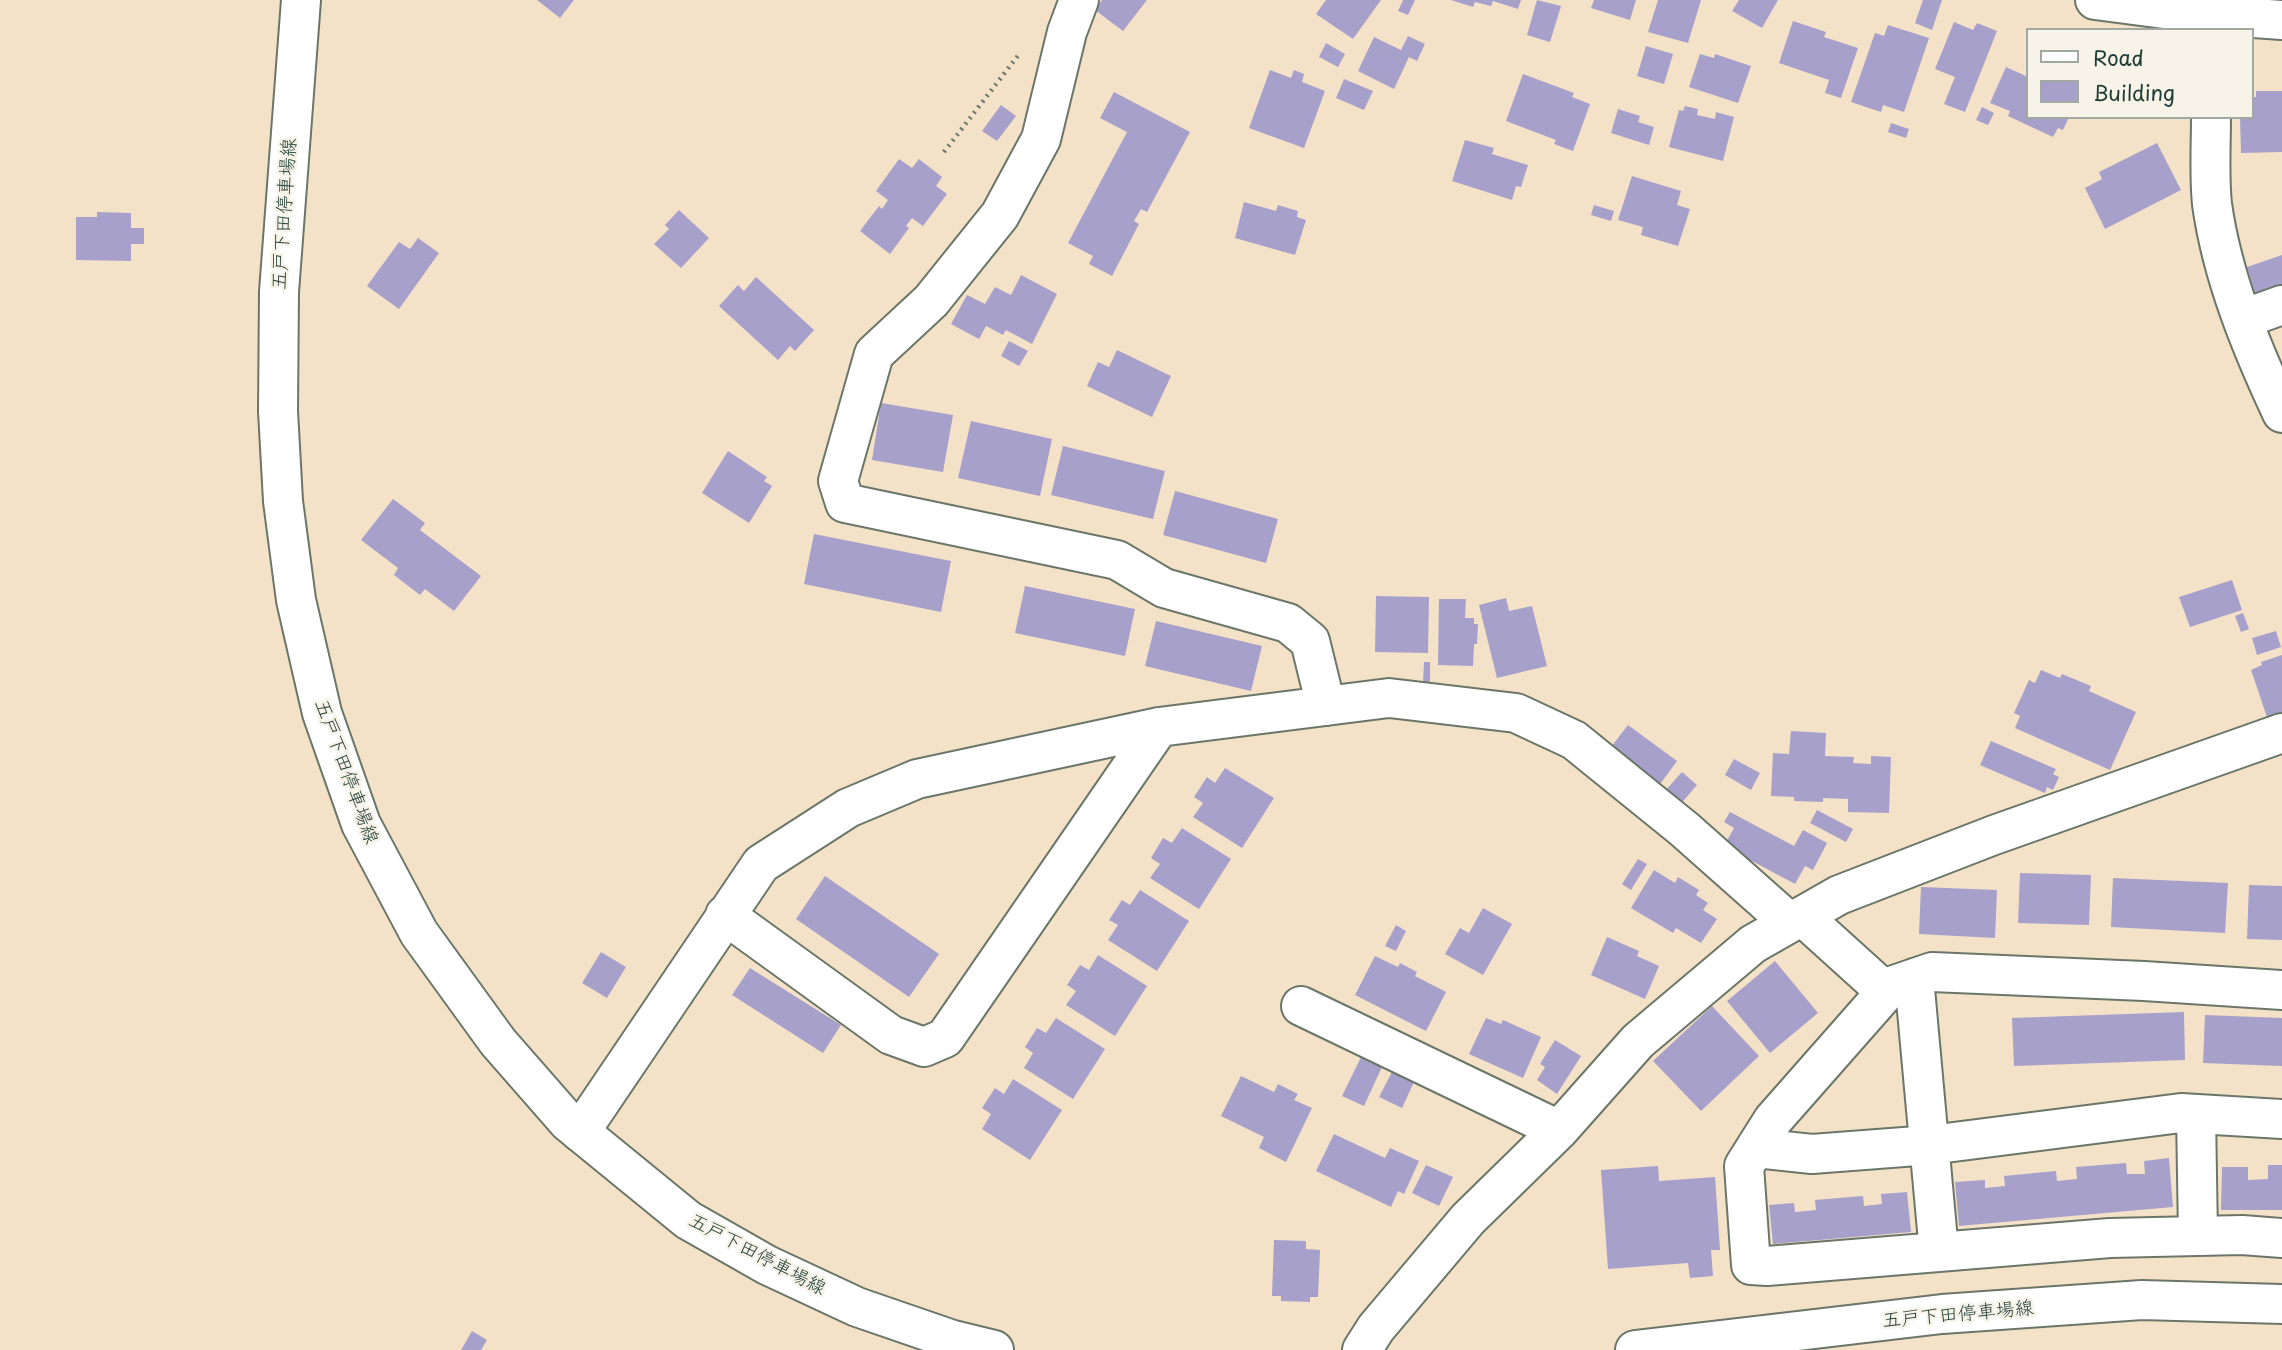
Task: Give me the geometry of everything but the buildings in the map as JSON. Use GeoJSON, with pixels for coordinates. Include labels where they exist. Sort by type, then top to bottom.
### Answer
{"type":"FeatureCollection","features":[{"type":"Feature","properties":{"kind":"street","name":"五戸下田停車場線"},"geometry":{"type":"LineString","coordinates":[[301,0],[279,292],[278,411],[283,500],[296,600],[321,713],[362,824],[419,933],[498,1042],[568,1122],[580,1132],[688,1220],[768,1265],[857,1307],[953,1340],[994,1350]]}},
{"type":"Feature","properties":{"kind":"street"},"geometry":{"type":"LineString","coordinates":[[1079,0],[1067,32],[1041,139],[1000,215],[931,301],[874,354],[838,481],[845,503],[1117,560],[1164,588],[1288,623],[1310,640],[1326,706]]}},
{"type":"Feature","properties":{"kind":"street"},"geometry":{"type":"LineString","coordinates":[[2097,0],[2210,22],[2282,20]]}},
{"type":"Feature","properties":{"kind":"street"},"geometry":{"type":"LineString","coordinates":[[2211,119],[2212,200],[2220,251],[2257,359],[2282,413]]}},
{"type":"Feature","properties":{"kind":"street"},"geometry":{"type":"LineString","coordinates":[[2243,319],[2282,305]]}},
{"type":"Feature","properties":{"kind":"street"},"geometry":{"type":"LineString","coordinates":[[580,1132],[761,864],[848,808],[917,779],[1159,727],[1389,698],[1516,713],[1574,740],[1796,919],[1900,985],[1930,1145],[1940,1252]]}},
{"type":"Feature","properties":{"kind":"street"},"geometry":{"type":"LineString","coordinates":[[725,915],[891,1035],[924,1047],[945,1038],[1159,727]]}},
{"type":"Feature","properties":{"kind":"street"},"geometry":{"type":"LineString","coordinates":[[1362,1350],[1376,1328],[1468,1219],[1559,1130],[1638,1041],[1753,944],[1839,895],[1981,840],[2282,733]]}},
{"type":"Feature","properties":{"kind":"street"},"geometry":{"type":"LineString","coordinates":[[2282,990],[1932,972],[1900,985],[1773,1120],[1744,1166],[1751,1265],[1767,1266],[2110,1238],[2242,1235],[2282,1238]]}},
{"type":"Feature","properties":{"kind":"street"},"geometry":{"type":"LineString","coordinates":[[1301,1006],[1559,1130]]}},
{"type":"Feature","properties":{"kind":"street"},"geometry":{"type":"LineString","coordinates":[[1756,1147],[1812,1154],[1930,1145],[2181,1113],[2282,1119]]}},
{"type":"Feature","properties":{"kind":"street"},"geometry":{"type":"LineString","coordinates":[[2196,1114],[2198,1236]]}},
{"type":"Feature","properties":{"kind":"street","name":"五戸下田停車場線"},"geometry":{"type":"LineString","coordinates":[[1635,1350],[1982,1311],[2142,1300],[2282,1304]]}},
{"type":"Feature","properties":{"kind":"path"},"geometry":{"type":"LineString","coordinates":[[944,152],[1025,47]]}}]}
